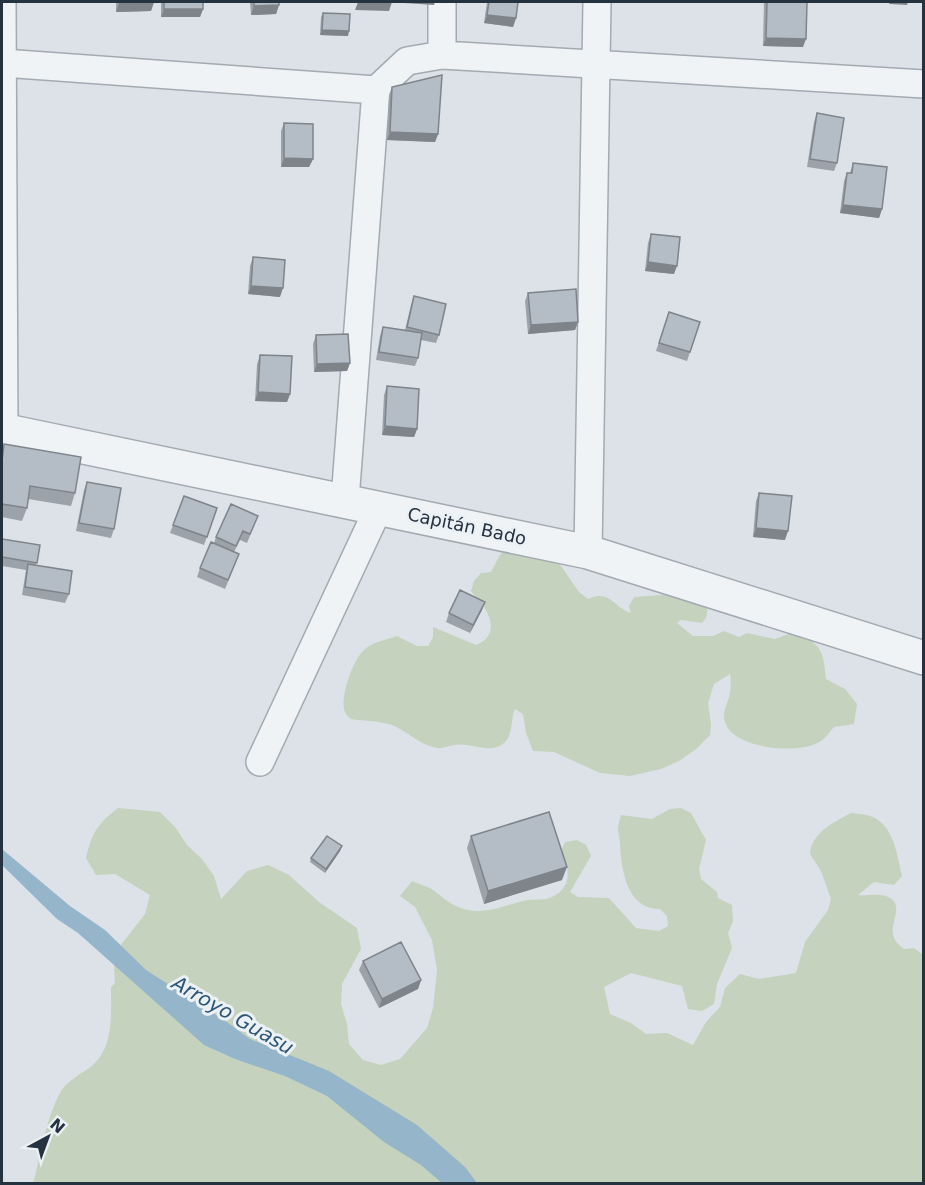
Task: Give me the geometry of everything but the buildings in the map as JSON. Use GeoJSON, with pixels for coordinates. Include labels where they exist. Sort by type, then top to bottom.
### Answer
{"type":"FeatureCollection","features":[{"type":"Feature","properties":{"kind":"street"},"geometry":{"type":"LineString","coordinates":[[2,2],[3,430]]}},
{"type":"Feature","properties":{"kind":"street"},"geometry":{"type":"LineString","coordinates":[[442,2],[442,55]]}},
{"type":"Feature","properties":{"kind":"street"},"geometry":{"type":"LineString","coordinates":[[588,552],[597,2]]}},
{"type":"Feature","properties":{"kind":"street"},"geometry":{"type":"LineString","coordinates":[[345,500],[376,90],[407,61],[442,55],[924,84]]}},
{"type":"Feature","properties":{"kind":"street"},"geometry":{"type":"LineString","coordinates":[[3,63],[376,90]]}},
{"type":"Feature","properties":{"kind":"street","name":"Capitán Bado"},"geometry":{"type":"LineString","coordinates":[[3,430],[588,552],[924,658]]}},
{"type":"Feature","properties":{"kind":"street"},"geometry":{"type":"LineString","coordinates":[[260,762],[379,507]]}},
{"type":"Feature","properties":{"kind":"green space"},"geometry":{"type":"Polygon","coordinates":[[[506,548],[554,556],[579,592],[588,599],[595,596],[606,597],[631,613],[629,606],[634,597],[670,592],[706,604],[707,614],[702,623],[681,620],[677,623],[693,636],[713,636],[724,631],[739,637],[747,633],[775,639],[794,632],[803,636],[816,644],[819,649],[824,661],[826,679],[845,689],[857,704],[854,724],[834,727],[821,741],[800,748],[772,748],[745,741],[735,735],[725,723],[730,674],[714,684],[708,703],[710,735],[695,750],[679,761],[661,769],[630,776],[600,773],[554,752],[533,751],[526,733],[523,714],[515,709],[511,731],[507,739],[493,748],[452,745],[436,748],[422,743],[392,725],[348,717],[344,706],[345,689],[355,662],[370,645],[397,636],[417,646],[428,646],[433,637],[433,627],[476,645],[487,638],[491,628],[489,617],[471,591],[474,581],[481,573],[491,572],[506,548]]]}},
{"type":"Feature","properties":{"kind":"green space"},"geometry":{"type":"Polygon","coordinates":[[[118,808],[160,812],[214,876],[221,899],[247,871],[268,865],[289,875],[319,902],[357,928],[361,949],[342,984],[341,1004],[347,1024],[349,1044],[363,1060],[381,1065],[400,1059],[427,1028],[433,1008],[437,970],[432,940],[415,907],[400,896],[412,881],[431,889],[455,905],[472,911],[494,909],[526,900],[546,899],[554,896],[565,886],[568,873],[561,851],[565,842],[577,840],[586,845],[591,856],[570,892],[578,897],[609,898],[636,928],[659,931],[668,926],[667,916],[660,909],[649,908],[640,903],[628,886],[622,864],[618,826],[621,815],[652,819],[670,809],[681,808],[691,813],[706,840],[699,869],[701,879],[717,892],[718,898],[732,905],[733,921],[728,933],[732,948],[717,984],[714,1004],[702,1011],[688,1009],[682,986],[631,973],[604,987],[610,1014],[631,1023],[646,1034],[667,1033],[693,1045],[706,1022],[720,1007],[725,988],[740,974],[759,979],[796,973],[805,942],[828,910],[831,899],[821,871],[810,854],[812,846],[824,829],[851,813],[870,816],[878,820],[889,833],[902,876],[894,885],[874,882],[858,895],[880,895],[892,899],[896,908],[894,939],[904,949],[914,948],[922,954],[923,1183],[33,1184],[48,1124],[61,1091],[93,1065],[105,1048],[110,1029],[111,987],[115,983],[114,965],[120,946],[145,914],[150,895],[115,874],[96,875],[86,858],[96,830],[118,808]]]}},
{"type":"Feature","properties":{"kind":"water"},"geometry":{"type":"Polygon","coordinates":[[[2,849],[70,906],[105,930],[146,970],[250,1039],[329,1071],[417,1125],[465,1167],[477,1183],[442,1183],[421,1165],[384,1142],[327,1096],[285,1076],[235,1059],[204,1045],[78,933],[57,919],[2,865],[2,849]]]}},
{"type":"Feature","properties":{"kind":"water label","name":"Arroyo Guasu"},"geometry":{"type":"Point","coordinates":[233,1015]}}]}
